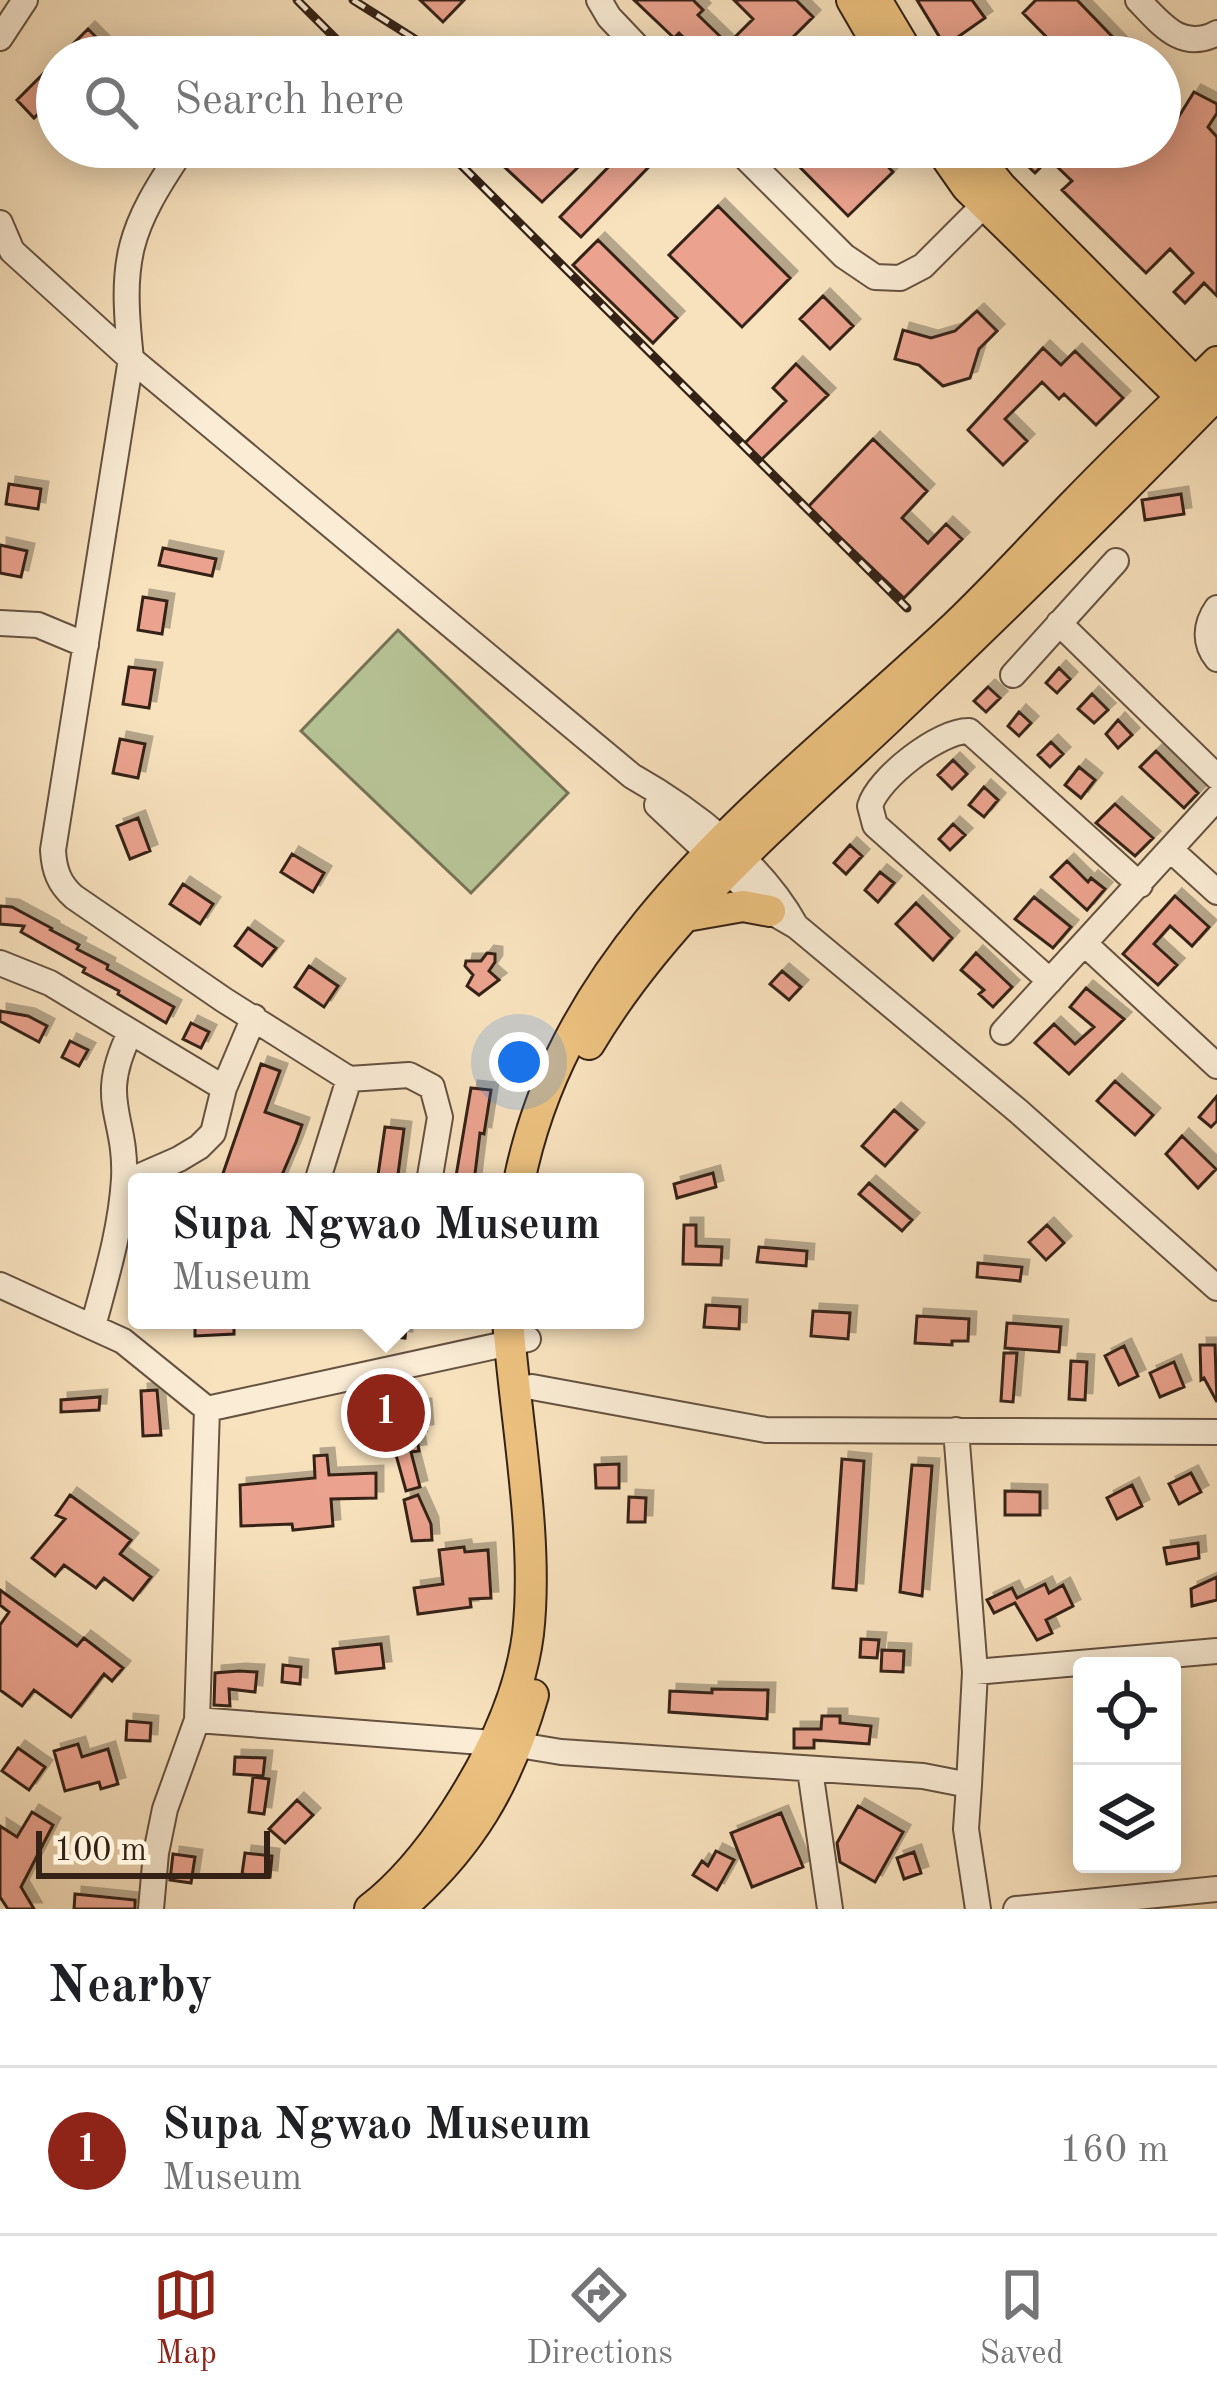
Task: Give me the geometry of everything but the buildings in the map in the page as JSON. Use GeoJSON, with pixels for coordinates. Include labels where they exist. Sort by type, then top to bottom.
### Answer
{"type":"FeatureCollection","features":[{"type":"Feature","properties":{"kind":"main road"},"geometry":{"type":"LineString","coordinates":[[867,6],[878,36]]}},
{"type":"Feature","properties":{"kind":"main road"},"geometry":{"type":"LineString","coordinates":[[867,6],[892,36]]}},
{"type":"Feature","properties":{"kind":"main road"},"geometry":{"type":"LineString","coordinates":[[962,168],[1150,352],[1203,392]]}},
{"type":"Feature","properties":{"kind":"main road"},"geometry":{"type":"LineString","coordinates":[[979,168],[993,196]]}},
{"type":"Feature","properties":{"kind":"main road"},"geometry":{"type":"LineString","coordinates":[[1150,352],[1217,348]]}},
{"type":"Feature","properties":{"kind":"main road"},"geometry":{"type":"LineString","coordinates":[[1142,434],[1150,352]]}},
{"type":"Feature","properties":{"kind":"main road"},"geometry":{"type":"LineString","coordinates":[[522,1173],[543,1097],[599,985],[628,944],[951,631],[1142,434],[1203,392]]}},
{"type":"Feature","properties":{"kind":"main road"},"geometry":{"type":"LineString","coordinates":[[539,1173],[556,1109],[578,1062],[610,1008],[686,916],[724,855],[950,660],[1203,392]]}},
{"type":"Feature","properties":{"kind":"main road"},"geometry":{"type":"LineString","coordinates":[[686,916],[743,906],[783,918]]}},
{"type":"Feature","properties":{"kind":"main road"},"geometry":{"type":"LineString","coordinates":[[370,1909],[440,1835],[507,1744],[543,1659],[549,1591],[532,1387],[518,1330]]}},
{"type":"Feature","properties":{"kind":"main road"},"geometry":{"type":"LineString","coordinates":[[399,1909],[459,1850],[494,1798],[507,1744],[528,1634],[530,1588],[518,1330]]}},
{"type":"Feature","properties":{"kind":"street"},"geometry":{"type":"LineString","coordinates":[[0,38],[25,0]]}},
{"type":"Feature","properties":{"kind":"street"},"geometry":{"type":"LineString","coordinates":[[599,0],[627,36]]}},
{"type":"Feature","properties":{"kind":"street"},"geometry":{"type":"LineString","coordinates":[[1138,0],[1175,36]]}},
{"type":"Feature","properties":{"kind":"street"},"geometry":{"type":"LineString","coordinates":[[1181,37],[1202,40],[1217,33]]}},
{"type":"Feature","properties":{"kind":"street"},"geometry":{"type":"LineString","coordinates":[[171,168],[140,220],[126,263],[124,297],[131,358],[53,850],[58,877],[74,897],[350,1079],[409,1075],[432,1087],[440,1117],[431,1173]]}},
{"type":"Feature","properties":{"kind":"street"},"geometry":{"type":"LineString","coordinates":[[755,168],[844,256],[875,277],[899,278],[923,266],[993,196]]}},
{"type":"Feature","properties":{"kind":"street"},"geometry":{"type":"LineString","coordinates":[[0,223],[6,252],[632,776],[786,909],[783,918],[1018,1111],[1217,1288]]}},
{"type":"Feature","properties":{"kind":"street"},"geometry":{"type":"LineString","coordinates":[[1012,675],[1116,561]]}},
{"type":"Feature","properties":{"kind":"street"},"geometry":{"type":"LineString","coordinates":[[1217,608],[1207,635],[1217,659]]}},
{"type":"Feature","properties":{"kind":"street"},"geometry":{"type":"LineString","coordinates":[[0,623],[38,626],[86,644]]}},
{"type":"Feature","properties":{"kind":"street"},"geometry":{"type":"LineString","coordinates":[[1059,623],[1217,777]]}},
{"type":"Feature","properties":{"kind":"street"},"geometry":{"type":"LineString","coordinates":[[1050,981],[875,825],[870,806],[878,790],[935,740],[956,730],[969,731],[1140,885]]}},
{"type":"Feature","properties":{"kind":"street"},"geometry":{"type":"LineString","coordinates":[[1003,1031],[1217,798]]}},
{"type":"Feature","properties":{"kind":"street"},"geometry":{"type":"LineString","coordinates":[[1172,851],[1217,892]]}},
{"type":"Feature","properties":{"kind":"street"},"geometry":{"type":"LineString","coordinates":[[1085,944],[1217,1066]]}},
{"type":"Feature","properties":{"kind":"street"},"geometry":{"type":"LineString","coordinates":[[0,963],[50,983],[224,1088]]}},
{"type":"Feature","properties":{"kind":"street"},"geometry":{"type":"LineString","coordinates":[[145,1173],[199,1147],[213,1133],[224,1088],[254,1017]]}},
{"type":"Feature","properties":{"kind":"street"},"geometry":{"type":"LineString","coordinates":[[93,1326],[124,1183],[112,1090],[117,1060],[130,1033]]}},
{"type":"Feature","properties":{"kind":"street"},"geometry":{"type":"LineString","coordinates":[[320,1173],[350,1079]]}},
{"type":"Feature","properties":{"kind":"street"},"geometry":{"type":"LineString","coordinates":[[124,1183],[128,1181]]}},
{"type":"Feature","properties":{"kind":"street"},"geometry":{"type":"LineString","coordinates":[[0,1285],[123,1341],[207,1408]]}},
{"type":"Feature","properties":{"kind":"street"},"geometry":{"type":"LineString","coordinates":[[207,1408],[518,1330]]}},
{"type":"Feature","properties":{"kind":"street"},"geometry":{"type":"LineString","coordinates":[[532,1387],[766,1430],[1217,1432]]}},
{"type":"Feature","properties":{"kind":"street"},"geometry":{"type":"LineString","coordinates":[[152,1909],[165,1809],[197,1720],[207,1408]]}},
{"type":"Feature","properties":{"kind":"street"},"geometry":{"type":"LineString","coordinates":[[956,1430],[975,1672],[966,1829],[979,1909]]}},
{"type":"Feature","properties":{"kind":"street"},"geometry":{"type":"LineString","coordinates":[[975,1672],[1217,1651]]}},
{"type":"Feature","properties":{"kind":"street"},"geometry":{"type":"LineString","coordinates":[[197,1720],[561,1752],[923,1776],[969,1785]]}},
{"type":"Feature","properties":{"kind":"street"},"geometry":{"type":"LineString","coordinates":[[810,1770],[830,1909]]}},
{"type":"Feature","properties":{"kind":"street"},"geometry":{"type":"LineString","coordinates":[[1016,1909],[1087,1906],[1217,1889]]}},
{"type":"Feature","properties":{"kind":"green space"},"geometry":{"type":"Polygon","coordinates":[[[398,630],[568,793],[471,893],[301,731],[398,630]]]}},
{"type":"Feature","properties":{"kind":"railway"},"geometry":{"type":"LineString","coordinates":[[297,0],[333,36]]}},
{"type":"Feature","properties":{"kind":"railway"},"geometry":{"type":"LineString","coordinates":[[353,0],[410,36]]}},
{"type":"Feature","properties":{"kind":"railway"},"geometry":{"type":"LineString","coordinates":[[464,168],[907,608]]}},
{"type":"Feature","properties":{"kind":"place","name":"Supa Ngwao Museum"},"geometry":{"type":"Point","coordinates":[386,1413]}}]}
